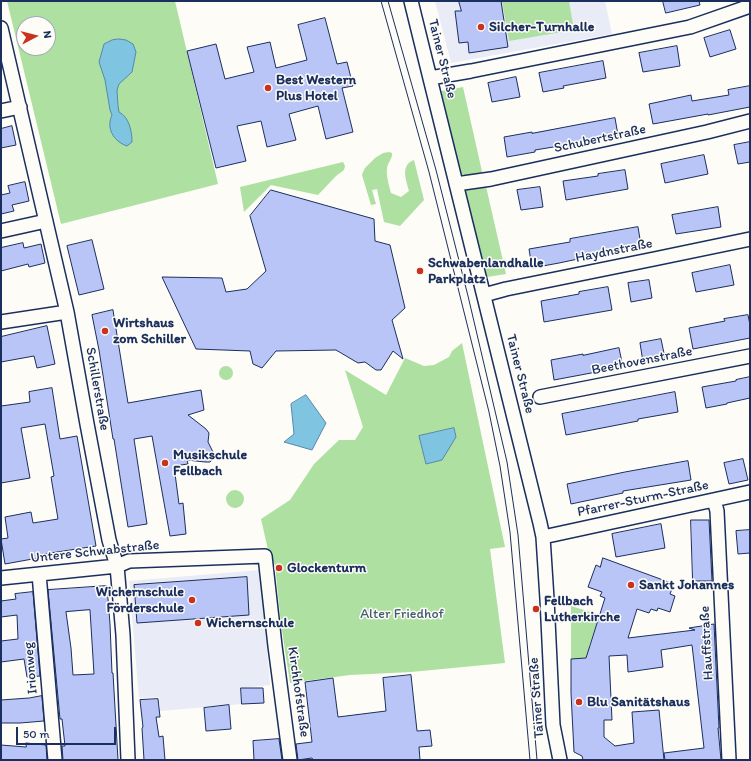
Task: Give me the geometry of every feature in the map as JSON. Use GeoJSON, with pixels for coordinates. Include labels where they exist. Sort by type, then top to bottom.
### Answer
{"type":"FeatureCollection","features":[{"type":"Feature","properties":{"kind":"street","name":"Tainer Straße"},"geometry":{"type":"LineString","coordinates":[[412,1],[543,537],[553,725],[560,760]]}},
{"type":"Feature","properties":{"kind":"street"},"geometry":{"type":"LineString","coordinates":[[430,78],[602,46],[690,27],[750,6]]}},
{"type":"Feature","properties":{"kind":"street","name":"Schillerstraße"},"geometry":{"type":"LineString","coordinates":[[1,28],[67,312],[109,540],[117,566],[123,635],[128,760]]}},
{"type":"Feature","properties":{"kind":"street"},"geometry":{"type":"LineString","coordinates":[[1,111],[20,107]]}},
{"type":"Feature","properties":{"kind":"street","name":"Schubertstraße"},"geometry":{"type":"LineString","coordinates":[[456,184],[492,179],[707,132],[750,121]]}},
{"type":"Feature","properties":{"kind":"street"},"geometry":{"type":"LineString","coordinates":[[1,231],[46,221]]}},
{"type":"Feature","properties":{"kind":"street","name":"Haydnstraße"},"geometry":{"type":"LineString","coordinates":[[484,295],[506,289],[750,239]]}},
{"type":"Feature","properties":{"kind":"street"},"geometry":{"type":"LineString","coordinates":[[1,322],[67,312]]}},
{"type":"Feature","properties":{"kind":"street","name":"Beethovenstraße"},"geometry":{"type":"LineString","coordinates":[[540,397],[750,356]]}},
{"type":"Feature","properties":{"kind":"street","name":"Pfarrer-Sturm-Straße"},"geometry":{"type":"LineString","coordinates":[[543,537],[750,492]]}},
{"type":"Feature","properties":{"kind":"street","name":"Hauffstraße"},"geometry":{"type":"LineString","coordinates":[[714,500],[717,511],[729,760]]}},
{"type":"Feature","properties":{"kind":"street","name":"Untere Schwabstraße"},"geometry":{"type":"LineString","coordinates":[[1,578],[117,566],[130,561],[265,556]]}},
{"type":"Feature","properties":{"kind":"street","name":"Kirchhofstraße"},"geometry":{"type":"LineString","coordinates":[[265,556],[290,760]]}},
{"type":"Feature","properties":{"kind":"street","name":"Irionweg"},"geometry":{"type":"LineString","coordinates":[[39,574],[55,760]]}},
{"type":"Feature","properties":{"kind":"street"},"geometry":{"type":"LineString","coordinates":[[556,743],[565,760]]}},
{"type":"Feature","properties":{"kind":"shaded area"},"geometry":{"type":"Polygon","coordinates":[[[435,1],[605,1],[612,34],[451,63],[435,1]]]}},
{"type":"Feature","properties":{"kind":"shaded area","name":"Wichernschule"},"geometry":{"type":"Polygon","coordinates":[[[260,570],[270,685],[241,688],[242,704],[160,711],[159,697],[139,698],[129,581],[260,570]]]}},
{"type":"Feature","properties":{"kind":"green space"},"geometry":{"type":"Polygon","coordinates":[[[7,1],[175,1],[218,184],[61,224],[20,56],[56,56],[56,16],[16,16],[16,38],[7,1]]]}},
{"type":"Feature","properties":{"kind":"green space"},"geometry":{"type":"Polygon","coordinates":[[[502,1],[569,1],[574,30],[509,41],[502,1]]]}},
{"type":"Feature","properties":{"kind":"green space"},"geometry":{"type":"Polygon","coordinates":[[[463,87],[483,176],[468,176],[461,174],[458,167],[441,91],[463,87]]]}},
{"type":"Feature","properties":{"kind":"green space"},"geometry":{"type":"Polygon","coordinates":[[[383,153],[392,153],[392,155],[387,168],[387,174],[391,193],[401,197],[409,191],[405,169],[410,162],[414,160],[424,200],[400,226],[384,222],[377,189],[372,190],[376,204],[371,205],[362,175],[365,168],[375,158],[383,153]]]}},
{"type":"Feature","properties":{"kind":"green space"},"geometry":{"type":"Polygon","coordinates":[[[343,162],[345,166],[344,170],[336,176],[318,195],[271,185],[244,212],[240,187],[343,162]]]}},
{"type":"Feature","properties":{"kind":"green space"},"geometry":{"type":"Polygon","coordinates":[[[485,182],[506,274],[487,277],[464,186],[485,182]]]}},
{"type":"Feature","properties":{"kind":"green space","name":"Alter Friedhof"},"geometry":{"type":"Polygon","coordinates":[[[462,343],[505,547],[490,549],[505,663],[411,672],[350,675],[290,683],[281,624],[275,565],[269,554],[261,519],[290,500],[314,464],[339,440],[355,440],[363,427],[345,370],[386,395],[405,358],[424,366],[434,365],[449,357],[452,351],[462,343]]]}},
{"type":"Feature","properties":{"kind":"green space"},"geometry":{"type":"Polygon","coordinates":[[[223,366],[229,366],[233,370],[233,376],[229,380],[223,380],[219,376],[219,370],[223,366]]]}},
{"type":"Feature","properties":{"kind":"green space"},"geometry":{"type":"Polygon","coordinates":[[[235,490],[241,493],[244,499],[241,505],[235,508],[229,505],[226,499],[229,493],[235,490]]]}},
{"type":"Feature","properties":{"kind":"green space"},"geometry":{"type":"Polygon","coordinates":[[[571,606],[600,615],[589,646],[600,658],[571,659],[571,606]]]}},
{"type":"Feature","properties":{"kind":"water"},"geometry":{"type":"Polygon","coordinates":[[[112,40],[126,40],[133,44],[136,52],[132,72],[119,84],[117,90],[119,112],[128,121],[131,133],[132,142],[127,146],[118,141],[110,129],[110,120],[112,115],[105,80],[99,62],[104,44],[112,40]]]}},
{"type":"Feature","properties":{"kind":"water"},"geometry":{"type":"Polygon","coordinates":[[[306,395],[326,423],[312,450],[284,442],[294,434],[291,404],[306,395]]]}},
{"type":"Feature","properties":{"kind":"water"},"geometry":{"type":"Polygon","coordinates":[[[454,428],[456,437],[442,460],[426,464],[419,436],[454,428]]]}},
{"type":"Feature","properties":{"kind":"building","name":"Silcher-Turnhalle"},"geometry":{"type":"Polygon","coordinates":[[[459,1],[501,1],[508,47],[469,53],[468,42],[459,43],[455,11],[461,11],[459,1]]]}},
{"type":"Feature","properties":{"kind":"building"},"geometry":{"type":"Polygon","coordinates":[[[663,1],[699,1],[700,5],[666,13],[663,1]]]}},
{"type":"Feature","properties":{"kind":"building"},"geometry":{"type":"Polygon","coordinates":[[[325,18],[337,64],[347,62],[353,86],[342,88],[353,132],[326,139],[318,106],[289,114],[296,140],[267,147],[261,121],[237,126],[246,161],[216,168],[187,51],[216,44],[225,79],[254,72],[247,47],[270,42],[276,68],[307,60],[298,25],[325,18]]]}},
{"type":"Feature","properties":{"kind":"building"},"geometry":{"type":"Polygon","coordinates":[[[730,30],[736,49],[710,57],[704,38],[730,30]]]}},
{"type":"Feature","properties":{"kind":"building"},"geometry":{"type":"Polygon","coordinates":[[[677,46],[680,66],[643,72],[639,53],[677,46]]]}},
{"type":"Feature","properties":{"kind":"building"},"geometry":{"type":"Polygon","coordinates":[[[603,61],[606,78],[563,86],[564,88],[543,92],[539,73],[603,61]]]}},
{"type":"Feature","properties":{"kind":"building"},"geometry":{"type":"Polygon","coordinates":[[[516,77],[520,97],[492,102],[488,83],[516,77]]]}},
{"type":"Feature","properties":{"kind":"building"},"geometry":{"type":"Polygon","coordinates":[[[750,86],[750,107],[653,124],[649,104],[691,95],[692,101],[729,95],[728,90],[750,86]]]}},
{"type":"Feature","properties":{"kind":"building"},"geometry":{"type":"Polygon","coordinates":[[[615,118],[618,135],[535,150],[535,152],[507,157],[504,137],[615,118]]]}},
{"type":"Feature","properties":{"kind":"building"},"geometry":{"type":"Polygon","coordinates":[[[12,126],[16,145],[1,148],[1,129],[12,126]]]}},
{"type":"Feature","properties":{"kind":"building"},"geometry":{"type":"Polygon","coordinates":[[[750,142],[750,162],[738,164],[734,145],[750,142]]]}},
{"type":"Feature","properties":{"kind":"building"},"geometry":{"type":"Polygon","coordinates":[[[704,155],[708,174],[665,183],[661,164],[704,155]]]}},
{"type":"Feature","properties":{"kind":"building"},"geometry":{"type":"Polygon","coordinates":[[[625,170],[628,189],[566,200],[563,181],[625,170]]]}},
{"type":"Feature","properties":{"kind":"building"},"geometry":{"type":"Polygon","coordinates":[[[25,182],[29,201],[12,205],[14,211],[1,214],[1,195],[10,193],[8,186],[25,182]]]}},
{"type":"Feature","properties":{"kind":"building"},"geometry":{"type":"Polygon","coordinates":[[[540,187],[543,207],[521,210],[517,190],[540,187]]]}},
{"type":"Feature","properties":{"kind":"building"},"geometry":{"type":"Polygon","coordinates":[[[271,190],[374,219],[375,241],[390,245],[405,308],[392,320],[403,359],[393,351],[381,370],[376,370],[365,362],[358,363],[336,350],[276,351],[262,368],[253,364],[250,351],[196,349],[162,277],[222,278],[226,292],[247,289],[266,271],[250,216],[271,190]]]}},
{"type":"Feature","properties":{"kind":"building"},"geometry":{"type":"Polygon","coordinates":[[[718,207],[721,227],[676,234],[672,215],[718,207]]]}},
{"type":"Feature","properties":{"kind":"building"},"geometry":{"type":"Polygon","coordinates":[[[638,227],[641,245],[532,268],[529,249],[570,242],[570,239],[638,227]]]}},
{"type":"Feature","properties":{"kind":"building"},"geometry":{"type":"Polygon","coordinates":[[[92,240],[104,289],[79,295],[67,246],[92,240]]]}},
{"type":"Feature","properties":{"kind":"building"},"geometry":{"type":"Polygon","coordinates":[[[23,243],[24,248],[41,244],[45,263],[29,267],[28,264],[1,271],[1,248],[23,243]]]}},
{"type":"Feature","properties":{"kind":"building"},"geometry":{"type":"Polygon","coordinates":[[[730,265],[734,285],[696,292],[692,273],[730,265]]]}},
{"type":"Feature","properties":{"kind":"building"},"geometry":{"type":"Polygon","coordinates":[[[649,280],[652,298],[631,302],[628,283],[649,280]]]}},
{"type":"Feature","properties":{"kind":"building"},"geometry":{"type":"Polygon","coordinates":[[[608,287],[612,310],[544,322],[541,301],[608,287]]]}},
{"type":"Feature","properties":{"kind":"building"},"geometry":{"type":"Polygon","coordinates":[[[113,310],[128,403],[201,390],[204,410],[188,415],[209,433],[208,442],[214,454],[210,462],[187,460],[188,464],[174,466],[179,504],[183,503],[186,534],[170,536],[152,436],[134,439],[147,524],[128,527],[92,315],[113,310]]]}},
{"type":"Feature","properties":{"kind":"building"},"geometry":{"type":"Polygon","coordinates":[[[748,315],[750,338],[693,349],[689,328],[725,321],[724,319],[748,315]]]}},
{"type":"Feature","properties":{"kind":"building"},"geometry":{"type":"Polygon","coordinates":[[[47,326],[55,364],[37,368],[34,356],[1,362],[1,337],[47,326]]]}},
{"type":"Feature","properties":{"kind":"building"},"geometry":{"type":"Polygon","coordinates":[[[661,339],[665,358],[643,362],[640,343],[661,339]]]}},
{"type":"Feature","properties":{"kind":"building"},"geometry":{"type":"Polygon","coordinates":[[[619,348],[623,367],[554,380],[551,360],[619,348]]]}},
{"type":"Feature","properties":{"kind":"building"},"geometry":{"type":"Polygon","coordinates":[[[750,377],[750,398],[706,408],[702,387],[750,377]]]}},
{"type":"Feature","properties":{"kind":"building"},"geometry":{"type":"Polygon","coordinates":[[[52,388],[60,439],[77,436],[96,546],[38,555],[38,558],[5,564],[1,539],[8,538],[5,517],[31,512],[33,523],[58,519],[51,477],[54,476],[45,424],[21,428],[30,478],[1,483],[1,406],[30,402],[29,392],[52,388]]]}},
{"type":"Feature","properties":{"kind":"building"},"geometry":{"type":"Polygon","coordinates":[[[675,392],[678,412],[566,435],[562,414],[675,392]]]}},
{"type":"Feature","properties":{"kind":"building"},"geometry":{"type":"Polygon","coordinates":[[[743,459],[748,480],[729,484],[724,463],[743,459]]]}},
{"type":"Feature","properties":{"kind":"building"},"geometry":{"type":"Polygon","coordinates":[[[688,461],[691,480],[623,491],[623,493],[571,504],[567,484],[688,461]]]}},
{"type":"Feature","properties":{"kind":"building"},"geometry":{"type":"Polygon","coordinates":[[[691,520],[709,520],[712,581],[693,581],[691,520]]]}},
{"type":"Feature","properties":{"kind":"building"},"geometry":{"type":"Polygon","coordinates":[[[661,524],[665,548],[616,557],[612,534],[661,524]]]}},
{"type":"Feature","properties":{"kind":"building"},"geometry":{"type":"Polygon","coordinates":[[[750,530],[750,553],[738,554],[736,531],[750,530]]]}},
{"type":"Feature","properties":{"kind":"building"},"geometry":{"type":"Polygon","coordinates":[[[603,558],[674,584],[670,594],[675,596],[670,612],[658,608],[657,611],[651,609],[649,613],[637,609],[628,638],[695,630],[689,628],[714,624],[718,728],[721,760],[665,760],[664,753],[704,748],[692,645],[661,650],[663,667],[628,672],[627,655],[609,656],[612,720],[604,720],[604,737],[615,746],[634,743],[632,712],[659,710],[664,760],[583,760],[582,756],[574,752],[571,659],[586,658],[605,598],[600,596],[602,592],[588,587],[596,565],[600,567],[603,558]]]}},
{"type":"Feature","properties":{"kind":"building","name":"Wichernschule Förderschule"},"geometry":{"type":"Polygon","coordinates":[[[247,577],[249,615],[137,623],[134,585],[247,577]]]}},
{"type":"Feature","properties":{"kind":"building"},"geometry":{"type":"Polygon","coordinates":[[[107,586],[118,760],[63,760],[62,746],[65,746],[62,719],[60,719],[48,590],[107,586]],[[90,610],[66,612],[73,675],[94,674],[90,610]]]}},
{"type":"Feature","properties":{"kind":"building"},"geometry":{"type":"Polygon","coordinates":[[[33,592],[40,676],[27,677],[24,659],[1,662],[1,641],[18,639],[17,615],[1,617],[1,601],[16,599],[15,594],[33,592]]]}},
{"type":"Feature","properties":{"kind":"building"},"geometry":{"type":"Polygon","coordinates":[[[411,675],[417,731],[430,730],[432,746],[419,747],[420,760],[313,760],[312,758],[298,760],[296,744],[312,742],[305,682],[333,678],[338,717],[386,711],[383,678],[411,675]]]}},
{"type":"Feature","properties":{"kind":"building"},"geometry":{"type":"Polygon","coordinates":[[[241,688],[263,688],[264,703],[242,704],[241,688]]]}},
{"type":"Feature","properties":{"kind":"building"},"geometry":{"type":"Polygon","coordinates":[[[42,696],[44,721],[1,723],[1,700],[42,696]]]}},
{"type":"Feature","properties":{"kind":"building"},"geometry":{"type":"Polygon","coordinates":[[[158,699],[160,717],[156,717],[159,737],[163,736],[165,760],[144,760],[140,700],[158,699]]]}},
{"type":"Feature","properties":{"kind":"building"},"geometry":{"type":"Polygon","coordinates":[[[229,705],[231,729],[206,731],[204,708],[229,705]]]}},
{"type":"Feature","properties":{"kind":"building"},"geometry":{"type":"Polygon","coordinates":[[[279,739],[282,760],[254,760],[253,741],[279,739]]]}},
{"type":"Feature","properties":{"kind":"building"},"geometry":{"type":"Polygon","coordinates":[[[26,743],[46,745],[47,760],[1,760],[1,745],[26,747],[26,743]]]}},
{"type":"Feature","properties":{"kind":"tram line"},"geometry":{"type":"LineString","coordinates":[[381,1],[429,172],[489,412],[500,466],[510,532],[530,760]]}},
{"type":"Feature","properties":{"kind":"tram line"},"geometry":{"type":"LineString","coordinates":[[388,1],[436,170],[468,296],[507,462],[518,535],[537,760]]}},
{"type":"Feature","properties":{"kind":"place","name":"Silcher-Turnhalle"},"geometry":{"type":"Point","coordinates":[481,27]}},
{"type":"Feature","properties":{"kind":"place","name":"Best Western Plus Hotel"},"geometry":{"type":"Point","coordinates":[268,88]}},
{"type":"Feature","properties":{"kind":"place","name":"Schwabenlandhalle Parkplatz"},"geometry":{"type":"Point","coordinates":[420,271]}},
{"type":"Feature","properties":{"kind":"place","name":"Wirtshaus zom Schiller"},"geometry":{"type":"Point","coordinates":[105,331]}},
{"type":"Feature","properties":{"kind":"place","name":"Musikschule Fellbach"},"geometry":{"type":"Point","coordinates":[165,463]}},
{"type":"Feature","properties":{"kind":"place","name":"Glockenturm"},"geometry":{"type":"Point","coordinates":[279,568]}},
{"type":"Feature","properties":{"kind":"place","name":"Sankt Johannes"},"geometry":{"type":"Point","coordinates":[631,585]}},
{"type":"Feature","properties":{"kind":"place","name":"Wichernschule Förderschule"},"geometry":{"type":"Point","coordinates":[192,600]}},
{"type":"Feature","properties":{"kind":"place","name":"Fellbach Lutherkirche"},"geometry":{"type":"Point","coordinates":[536,609]}},
{"type":"Feature","properties":{"kind":"place","name":"Wichernschule"},"geometry":{"type":"Point","coordinates":[198,623]}},
{"type":"Feature","properties":{"kind":"place","name":"Blu Sanitätshaus"},"geometry":{"type":"Point","coordinates":[579,702]}}]}
